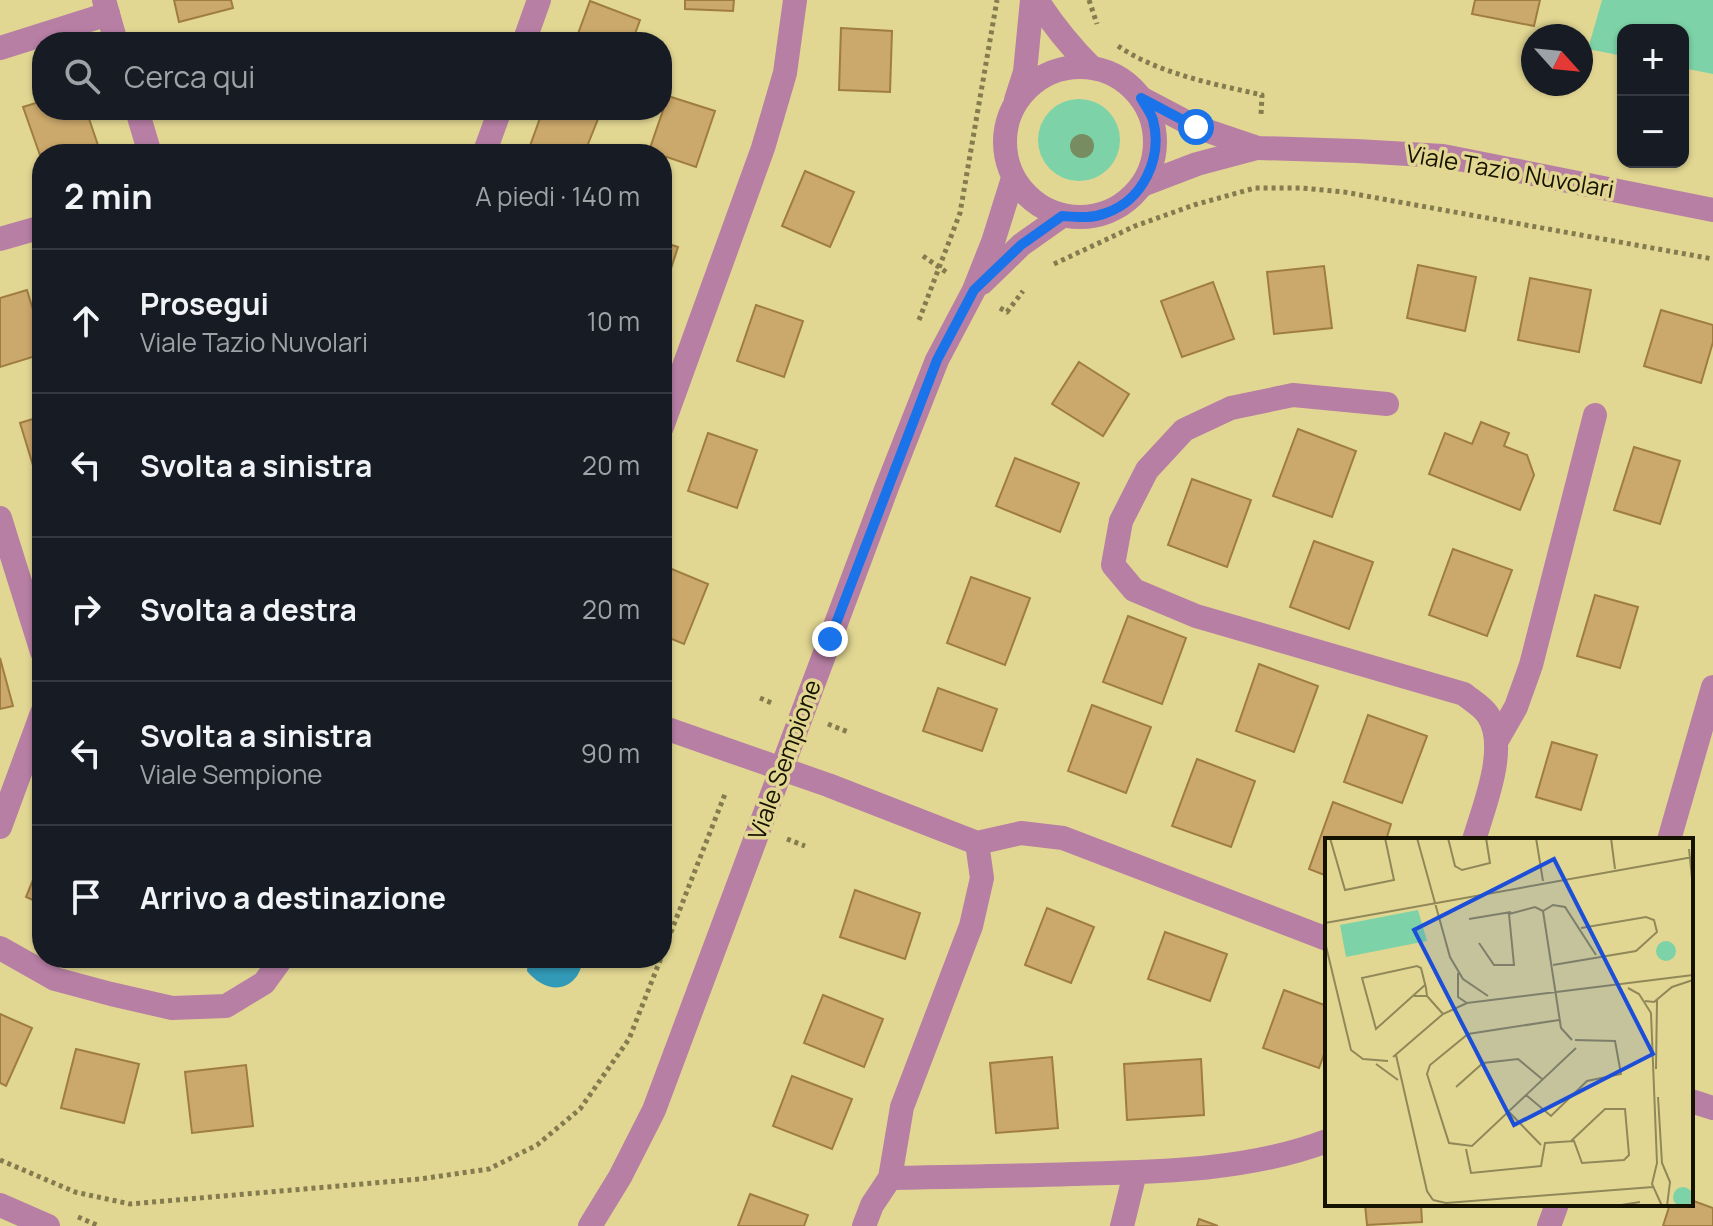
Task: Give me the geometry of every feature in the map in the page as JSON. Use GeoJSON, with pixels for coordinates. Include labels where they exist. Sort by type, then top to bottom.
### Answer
{"type":"FeatureCollection","features":[{"type":"Feature","properties":{"kind":"street"},"geometry":{"type":"LineString","coordinates":[[528,32],[539,0]]}},
{"type":"Feature","properties":{"kind":"street"},"geometry":{"type":"LineString","coordinates":[[672,399],[763,148],[785,73],[795,0]]}},
{"type":"Feature","properties":{"kind":"street"},"geometry":{"type":"LineString","coordinates":[[1035,0],[1068,44],[1091,67]]}},
{"type":"Feature","properties":{"kind":"street"},"geometry":{"type":"LineString","coordinates":[[1015,104],[1029,87],[1047,74],[1069,67],[1091,67],[1110,73],[1127,83],[1141,98],[1152,119],[1156,142],[1153,165],[1142,185],[1126,202],[1106,213],[1084,218],[1062,216],[1042,208],[1026,195],[1013,178],[1006,160],[1004,141],[1007,122],[1025,72],[1035,0]]}},
{"type":"Feature","properties":{"kind":"street"},"geometry":{"type":"LineString","coordinates":[[41,32],[106,7],[113,32]]}},
{"type":"Feature","properties":{"kind":"street"},"geometry":{"type":"LineString","coordinates":[[0,48],[32,36]]}},
{"type":"Feature","properties":{"kind":"street","name":"Viale Tazio Nuvolari"},"geometry":{"type":"LineString","coordinates":[[1141,98],[1196,127],[1258,148]]}},
{"type":"Feature","properties":{"kind":"street"},"geometry":{"type":"LineString","coordinates":[[140,120],[147,144]]}},
{"type":"Feature","properties":{"kind":"street"},"geometry":{"type":"LineString","coordinates":[[488,144],[496,120]]}},
{"type":"Feature","properties":{"kind":"street","name":"Viale Tazio Nuvolari"},"geometry":{"type":"LineString","coordinates":[[1142,185],[1197,164],[1258,148],[1356,151],[1443,156],[1713,210]]}},
{"type":"Feature","properties":{"kind":"street","name":"Viale Sempione"},"geometry":{"type":"LineString","coordinates":[[590,1226],[620,1177],[654,1110],[887,487],[937,360],[974,290],[1013,178]]}},
{"type":"Feature","properties":{"kind":"street","name":"Viale Sempione"},"geometry":{"type":"LineString","coordinates":[[974,290],[1021,245],[1062,216]]}},
{"type":"Feature","properties":{"kind":"street"},"geometry":{"type":"LineString","coordinates":[[0,239],[32,230]]}},
{"type":"Feature","properties":{"kind":"street"},"geometry":{"type":"LineString","coordinates":[[1387,404],[1293,395],[1231,408],[1184,430],[1147,470],[1121,521],[1113,565],[1134,590],[1196,616],[1464,694],[1482,707],[1490,717],[1496,742],[1494,770],[1475,838]]}},
{"type":"Feature","properties":{"kind":"street"},"geometry":{"type":"LineString","coordinates":[[1496,742],[1516,707],[1531,665],[1595,415]]}},
{"type":"Feature","properties":{"kind":"street"},"geometry":{"type":"LineString","coordinates":[[0,518],[32,620]]}},
{"type":"Feature","properties":{"kind":"street"},"geometry":{"type":"LineString","coordinates":[[1670,838],[1713,687]]}},
{"type":"Feature","properties":{"kind":"street"},"geometry":{"type":"LineString","coordinates":[[672,730],[781,768],[977,843],[1021,833],[1063,838],[1325,938]]}},
{"type":"Feature","properties":{"kind":"street"},"geometry":{"type":"LineString","coordinates":[[0,827],[32,740]]}},
{"type":"Feature","properties":{"kind":"street"},"geometry":{"type":"LineString","coordinates":[[864,1226],[872,1205],[890,1178],[902,1107],[971,926],[982,878],[977,843]]}},
{"type":"Feature","properties":{"kind":"street"},"geometry":{"type":"LineString","coordinates":[[0,948],[32,966]]}},
{"type":"Feature","properties":{"kind":"street"},"geometry":{"type":"LineString","coordinates":[[35,968],[55,979],[172,1008],[226,1006],[264,983],[275,968]]}},
{"type":"Feature","properties":{"kind":"street"},"geometry":{"type":"LineString","coordinates":[[1693,1102],[1713,1108]]}},
{"type":"Feature","properties":{"kind":"street"},"geometry":{"type":"LineString","coordinates":[[890,1178],[1135,1173],[1252,1162],[1325,1142]]}},
{"type":"Feature","properties":{"kind":"street"},"geometry":{"type":"LineString","coordinates":[[1122,1226],[1135,1173]]}},
{"type":"Feature","properties":{"kind":"street"},"geometry":{"type":"LineString","coordinates":[[0,1205],[48,1226]]}},
{"type":"Feature","properties":{"kind":"street"},"geometry":{"type":"LineString","coordinates":[[1549,1226],[1556,1206]]}},
{"type":"Feature","properties":{"kind":"path"},"geometry":{"type":"LineString","coordinates":[[1089,0],[1096,22],[1104,31]]}},
{"type":"Feature","properties":{"kind":"path"},"geometry":{"type":"LineString","coordinates":[[1112,39],[1119,48],[1163,68],[1262,95]]}},
{"type":"Feature","properties":{"kind":"path"},"geometry":{"type":"LineString","coordinates":[[1050,265],[1135,226],[1255,188],[1344,192],[1713,259]]}},
{"type":"Feature","properties":{"kind":"path"},"geometry":{"type":"LineString","coordinates":[[1007,312],[1027,286]]}},
{"type":"Feature","properties":{"kind":"path"},"geometry":{"type":"LineString","coordinates":[[672,928],[725,794]]}},
{"type":"Feature","properties":{"kind":"path"},"geometry":{"type":"LineString","coordinates":[[0,1160],[75,1192],[130,1204],[420,1179],[489,1169],[537,1145],[580,1109],[629,1039],[656,968]]}},
{"type":"Feature","properties":{"kind":"green space"},"geometry":{"type":"Polygon","coordinates":[[[1602,0],[1713,0],[1713,74],[1689,69],[1689,24],[1617,24],[1617,55],[1593,50],[1593,32],[1602,0]]]}},
{"type":"Feature","properties":{"kind":"green space"},"geometry":{"type":"Polygon","coordinates":[[[1071,99],[1087,99],[1102,106],[1113,117],[1120,140],[1117,156],[1108,169],[1087,181],[1071,181],[1056,174],[1045,163],[1038,148],[1038,132],[1045,117],[1056,106],[1071,99]]]}},
{"type":"Feature","properties":{"kind":"water"},"geometry":{"type":"Polygon","coordinates":[[[527,968],[581,968],[571,982],[558,987],[545,985],[527,968]]]}},
{"type":"Feature","properties":{"kind":"building"},"geometry":{"type":"Polygon","coordinates":[[[174,0],[231,0],[233,8],[179,22],[174,0]]]}},
{"type":"Feature","properties":{"kind":"building"},"geometry":{"type":"Polygon","coordinates":[[[685,0],[734,0],[733,11],[685,9],[685,0]]]}},
{"type":"Feature","properties":{"kind":"building"},"geometry":{"type":"Polygon","coordinates":[[[1475,0],[1540,0],[1534,24],[1472,14],[1475,0]]]}},
{"type":"Feature","properties":{"kind":"building"},"geometry":{"type":"Polygon","coordinates":[[[590,1],[640,20],[636,32],[579,32],[590,1]]]}},
{"type":"Feature","properties":{"kind":"building"},"geometry":{"type":"Polygon","coordinates":[[[841,28],[892,31],[890,92],[839,90],[841,28]]]}},
{"type":"Feature","properties":{"kind":"building"},"geometry":{"type":"Polygon","coordinates":[[[672,97],[715,111],[696,167],[672,159],[672,144],[651,144],[660,120],[672,120],[672,97]]]}},
{"type":"Feature","properties":{"kind":"building"},"geometry":{"type":"Polygon","coordinates":[[[32,104],[32,120],[89,120],[98,144],[36,144],[23,107],[32,104]]]}},
{"type":"Feature","properties":{"kind":"building"},"geometry":{"type":"Polygon","coordinates":[[[539,120],[598,120],[588,144],[531,144],[539,120]]]}},
{"type":"Feature","properties":{"kind":"building"},"geometry":{"type":"Polygon","coordinates":[[[805,171],[854,192],[830,247],[782,226],[805,171]]]}},
{"type":"Feature","properties":{"kind":"building"},"geometry":{"type":"Polygon","coordinates":[[[672,245],[678,247],[672,265],[672,245]]]}},
{"type":"Feature","properties":{"kind":"building"},"geometry":{"type":"Polygon","coordinates":[[[1418,265],[1476,277],[1465,331],[1407,318],[1418,265]]]}},
{"type":"Feature","properties":{"kind":"building"},"geometry":{"type":"Polygon","coordinates":[[[1324,266],[1332,328],[1274,334],[1267,272],[1324,266]]]}},
{"type":"Feature","properties":{"kind":"building"},"geometry":{"type":"Polygon","coordinates":[[[1530,278],[1591,290],[1579,352],[1518,340],[1530,278]]]}},
{"type":"Feature","properties":{"kind":"building"},"geometry":{"type":"Polygon","coordinates":[[[1213,282],[1234,339],[1182,357],[1161,301],[1213,282]]]}},
{"type":"Feature","properties":{"kind":"building"},"geometry":{"type":"Polygon","coordinates":[[[27,290],[32,306],[32,357],[0,367],[0,298],[27,290]]]}},
{"type":"Feature","properties":{"kind":"building"},"geometry":{"type":"Polygon","coordinates":[[[756,305],[803,321],[784,377],[737,361],[756,305]]]}},
{"type":"Feature","properties":{"kind":"building"},"geometry":{"type":"Polygon","coordinates":[[[1661,310],[1713,325],[1713,342],[1701,383],[1644,366],[1661,310]]]}},
{"type":"Feature","properties":{"kind":"building"},"geometry":{"type":"Polygon","coordinates":[[[1079,362],[1129,394],[1103,436],[1052,404],[1079,362]]]}},
{"type":"Feature","properties":{"kind":"building"},"geometry":{"type":"Polygon","coordinates":[[[32,419],[32,462],[20,423],[32,419]]]}},
{"type":"Feature","properties":{"kind":"building"},"geometry":{"type":"Polygon","coordinates":[[[1481,422],[1509,433],[1504,446],[1527,455],[1534,475],[1520,510],[1429,474],[1445,433],[1472,444],[1481,422]]]}},
{"type":"Feature","properties":{"kind":"building"},"geometry":{"type":"Polygon","coordinates":[[[1298,429],[1356,451],[1332,517],[1273,496],[1298,429]]]}},
{"type":"Feature","properties":{"kind":"building"},"geometry":{"type":"Polygon","coordinates":[[[708,433],[757,450],[737,508],[688,491],[708,433]]]}},
{"type":"Feature","properties":{"kind":"building"},"geometry":{"type":"Polygon","coordinates":[[[1634,447],[1680,461],[1660,524],[1614,510],[1634,447]]]}},
{"type":"Feature","properties":{"kind":"building"},"geometry":{"type":"Polygon","coordinates":[[[1015,458],[1079,483],[1060,532],[996,506],[1015,458]]]}},
{"type":"Feature","properties":{"kind":"building"},"geometry":{"type":"Polygon","coordinates":[[[1192,479],[1251,500],[1227,567],[1168,545],[1192,479]]]}},
{"type":"Feature","properties":{"kind":"building"},"geometry":{"type":"Polygon","coordinates":[[[1314,541],[1373,562],[1349,629],[1290,607],[1314,541]]]}},
{"type":"Feature","properties":{"kind":"building"},"geometry":{"type":"Polygon","coordinates":[[[1453,549],[1512,570],[1487,636],[1429,615],[1453,549]]]}},
{"type":"Feature","properties":{"kind":"building"},"geometry":{"type":"Polygon","coordinates":[[[672,569],[708,584],[684,644],[672,639],[672,569]]]}},
{"type":"Feature","properties":{"kind":"building"},"geometry":{"type":"Polygon","coordinates":[[[971,577],[1030,598],[1005,665],[947,643],[971,577]]]}},
{"type":"Feature","properties":{"kind":"building"},"geometry":{"type":"Polygon","coordinates":[[[1595,595],[1638,607],[1620,668],[1577,656],[1595,595]]]}},
{"type":"Feature","properties":{"kind":"building"},"geometry":{"type":"Polygon","coordinates":[[[1128,616],[1186,638],[1162,704],[1103,682],[1128,616]]]}},
{"type":"Feature","properties":{"kind":"building"},"geometry":{"type":"Polygon","coordinates":[[[0,658],[13,706],[0,709],[0,658]]]}},
{"type":"Feature","properties":{"kind":"building"},"geometry":{"type":"Polygon","coordinates":[[[1259,664],[1318,686],[1294,752],[1236,731],[1259,664]]]}},
{"type":"Feature","properties":{"kind":"building"},"geometry":{"type":"Polygon","coordinates":[[[938,688],[997,709],[982,751],[923,731],[938,688]]]}},
{"type":"Feature","properties":{"kind":"building"},"geometry":{"type":"Polygon","coordinates":[[[1092,705],[1151,727],[1126,793],[1068,771],[1092,705]]]}},
{"type":"Feature","properties":{"kind":"building"},"geometry":{"type":"Polygon","coordinates":[[[1368,715],[1427,736],[1402,803],[1344,782],[1368,715]]]}},
{"type":"Feature","properties":{"kind":"building"},"geometry":{"type":"Polygon","coordinates":[[[1552,742],[1597,755],[1581,810],[1536,797],[1552,742]]]}},
{"type":"Feature","properties":{"kind":"building"},"geometry":{"type":"Polygon","coordinates":[[[1197,759],[1255,781],[1231,847],[1172,826],[1197,759]]]}},
{"type":"Feature","properties":{"kind":"building"},"geometry":{"type":"Polygon","coordinates":[[[1333,802],[1391,824],[1387,838],[1325,838],[1325,875],[1309,869],[1333,802]]]}},
{"type":"Feature","properties":{"kind":"building"},"geometry":{"type":"Polygon","coordinates":[[[32,882],[32,900],[26,897],[32,882]]]}},
{"type":"Feature","properties":{"kind":"building"},"geometry":{"type":"Polygon","coordinates":[[[855,890],[920,913],[905,959],[840,937],[855,890]]]}},
{"type":"Feature","properties":{"kind":"building"},"geometry":{"type":"Polygon","coordinates":[[[1047,908],[1094,927],[1071,983],[1025,965],[1047,908]]]}},
{"type":"Feature","properties":{"kind":"building"},"geometry":{"type":"Polygon","coordinates":[[[1165,932],[1227,954],[1210,1001],[1148,979],[1165,932]]]}},
{"type":"Feature","properties":{"kind":"building"},"geometry":{"type":"Polygon","coordinates":[[[1284,990],[1325,1005],[1325,1052],[1319,1068],[1263,1048],[1284,990]]]}},
{"type":"Feature","properties":{"kind":"building"},"geometry":{"type":"Polygon","coordinates":[[[823,995],[883,1019],[864,1067],[804,1043],[823,995]]]}},
{"type":"Feature","properties":{"kind":"building"},"geometry":{"type":"Polygon","coordinates":[[[0,1014],[32,1028],[6,1086],[0,1083],[0,1014]]]}},
{"type":"Feature","properties":{"kind":"building"},"geometry":{"type":"Polygon","coordinates":[[[76,1049],[139,1064],[124,1123],[61,1108],[76,1049]]]}},
{"type":"Feature","properties":{"kind":"building"},"geometry":{"type":"Polygon","coordinates":[[[1052,1057],[1058,1128],[996,1133],[990,1063],[1052,1057]]]}},
{"type":"Feature","properties":{"kind":"building"},"geometry":{"type":"Polygon","coordinates":[[[1201,1059],[1204,1115],[1127,1120],[1124,1064],[1201,1059]]]}},
{"type":"Feature","properties":{"kind":"building"},"geometry":{"type":"Polygon","coordinates":[[[246,1065],[253,1126],[192,1133],[185,1072],[246,1065]]]}},
{"type":"Feature","properties":{"kind":"building"},"geometry":{"type":"Polygon","coordinates":[[[792,1076],[852,1099],[832,1149],[773,1126],[792,1076]]]}},
{"type":"Feature","properties":{"kind":"building"},"geometry":{"type":"Polygon","coordinates":[[[750,1194],[808,1215],[804,1226],[738,1226],[750,1194]]]}},
{"type":"Feature","properties":{"kind":"building"},"geometry":{"type":"Polygon","coordinates":[[[1693,1201],[1713,1208],[1713,1226],[1663,1226],[1669,1206],[1693,1206],[1693,1201]]]}},
{"type":"Feature","properties":{"kind":"building"},"geometry":{"type":"Polygon","coordinates":[[[1365,1206],[1421,1206],[1422,1222],[1367,1225],[1365,1206]]]}},
{"type":"Feature","properties":{"kind":"building"},"geometry":{"type":"Polygon","coordinates":[[[1199,1219],[1218,1226],[1197,1226],[1199,1219]]]}},
{"type":"Feature","properties":{"kind":"route"},"geometry":{"type":"LineString","coordinates":[[830,639],[937,360],[974,290],[1021,245],[1062,216],[1084,218],[1106,213],[1126,202],[1142,185],[1153,165],[1156,142],[1152,119],[1141,98],[1196,127]]}}]}
